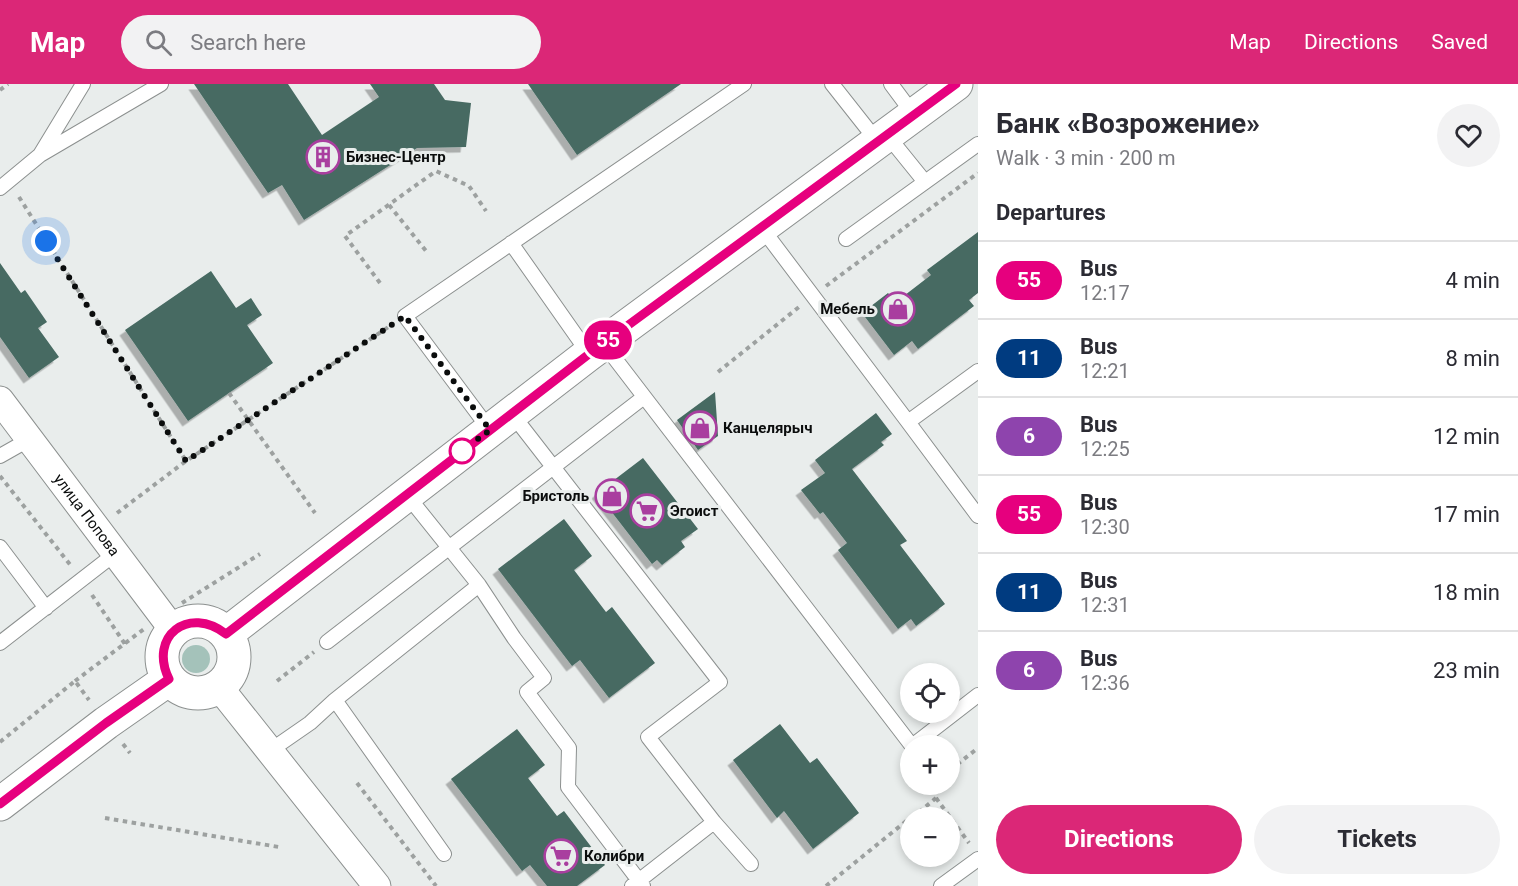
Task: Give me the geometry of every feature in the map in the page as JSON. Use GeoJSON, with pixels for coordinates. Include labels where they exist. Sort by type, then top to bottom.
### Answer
{"type":"FeatureCollection","features":[{"type":"Feature","properties":{"kind":"main road"},"geometry":{"type":"LineString","coordinates":[[226,634],[596,348],[956,84]]}},
{"type":"Feature","properties":{"kind":"main road"},"geometry":{"type":"LineString","coordinates":[[200,621],[214,625],[226,634],[233,647],[234,662],[230,676],[219,687],[206,693],[192,693],[179,688],[169,679],[163,667],[162,654],[166,641],[174,631],[186,623],[200,621]]}},
{"type":"Feature","properties":{"kind":"main road"},"geometry":{"type":"LineString","coordinates":[[0,804],[106,723],[169,679]]}},
{"type":"Feature","properties":{"kind":"street","name":"улица Попова"},"geometry":{"type":"LineString","coordinates":[[0,400],[174,631]]}},
{"type":"Feature","properties":{"kind":"street"},"geometry":{"type":"LineString","coordinates":[[219,687],[377,886]]}},
{"type":"Feature","properties":{"kind":"lane"},"geometry":{"type":"LineString","coordinates":[[40,155],[83,84]]}},
{"type":"Feature","properties":{"kind":"lane"},"geometry":{"type":"LineString","coordinates":[[4,184],[40,155],[161,84]]}},
{"type":"Feature","properties":{"kind":"lane"},"geometry":{"type":"LineString","coordinates":[[744,84],[405,316],[501,422],[555,466],[720,682],[648,737],[714,822],[751,864]]}},
{"type":"Feature","properties":{"kind":"lane"},"geometry":{"type":"LineString","coordinates":[[832,84],[925,182]]}},
{"type":"Feature","properties":{"kind":"lane"},"geometry":{"type":"LineString","coordinates":[[891,84],[914,115]]}},
{"type":"Feature","properties":{"kind":"lane"},"geometry":{"type":"LineString","coordinates":[[846,239],[978,144]]}},
{"type":"Feature","properties":{"kind":"lane"},"geometry":{"type":"LineString","coordinates":[[760,226],[978,516]]}},
{"type":"Feature","properties":{"kind":"lane"},"geometry":{"type":"LineString","coordinates":[[511,243],[596,348],[644,397],[904,735]]}},
{"type":"Feature","properties":{"kind":"lane"},"geometry":{"type":"LineString","coordinates":[[908,422],[978,371]]}},
{"type":"Feature","properties":{"kind":"lane"},"geometry":{"type":"LineString","coordinates":[[327,642],[644,397]]}},
{"type":"Feature","properties":{"kind":"lane"},"geometry":{"type":"LineString","coordinates":[[0,456],[30,439]]}},
{"type":"Feature","properties":{"kind":"lane"},"geometry":{"type":"LineString","coordinates":[[406,494],[479,585],[544,678],[527,692],[569,748],[568,787],[638,884],[714,822]]}},
{"type":"Feature","properties":{"kind":"lane"},"geometry":{"type":"LineString","coordinates":[[0,547],[46,608]]}},
{"type":"Feature","properties":{"kind":"lane"},"geometry":{"type":"LineString","coordinates":[[0,643],[116,553]]}},
{"type":"Feature","properties":{"kind":"lane"},"geometry":{"type":"LineString","coordinates":[[271,750],[310,723],[335,700],[479,585]]}},
{"type":"Feature","properties":{"kind":"lane"},"geometry":{"type":"LineString","coordinates":[[926,735],[978,695]]}},
{"type":"Feature","properties":{"kind":"lane"},"geometry":{"type":"LineString","coordinates":[[335,700],[444,854]]}},
{"type":"Feature","properties":{"kind":"lane"},"geometry":{"type":"LineString","coordinates":[[941,886],[978,859]]}},
{"type":"Feature","properties":{"kind":"path"},"geometry":{"type":"LineString","coordinates":[[0,90],[8,84]]}},
{"type":"Feature","properties":{"kind":"path"},"geometry":{"type":"LineString","coordinates":[[380,283],[345,236],[436,171],[469,186],[486,211]]}},
{"type":"Feature","properties":{"kind":"path"},"geometry":{"type":"LineString","coordinates":[[718,372],[813,295],[978,173]]}},
{"type":"Feature","properties":{"kind":"path"},"geometry":{"type":"LineString","coordinates":[[4,184],[186,461]]}},
{"type":"Feature","properties":{"kind":"path"},"geometry":{"type":"LineString","coordinates":[[389,205],[426,251]]}},
{"type":"Feature","properties":{"kind":"path"},"geometry":{"type":"LineString","coordinates":[[122,524],[115,515],[186,461],[405,316]]}},
{"type":"Feature","properties":{"kind":"path"},"geometry":{"type":"LineString","coordinates":[[229,393],[246,420],[315,513]]}},
{"type":"Feature","properties":{"kind":"path"},"geometry":{"type":"LineString","coordinates":[[0,476],[82,579],[125,644]]}},
{"type":"Feature","properties":{"kind":"path"},"geometry":{"type":"LineString","coordinates":[[179,592],[187,601]]}},
{"type":"Feature","properties":{"kind":"path"},"geometry":{"type":"LineString","coordinates":[[277,681],[327,642]]}},
{"type":"Feature","properties":{"kind":"path"},"geometry":{"type":"LineString","coordinates":[[960,762],[978,748]]}},
{"type":"Feature","properties":{"kind":"path"},"geometry":{"type":"LineString","coordinates":[[357,783],[436,886]]}},
{"type":"Feature","properties":{"kind":"path"},"geometry":{"type":"LineString","coordinates":[[925,807],[936,795]]}},
{"type":"Feature","properties":{"kind":"path"},"geometry":{"type":"LineString","coordinates":[[936,798],[971,846]]}},
{"type":"Feature","properties":{"kind":"path"},"geometry":{"type":"LineString","coordinates":[[105,818],[279,847]]}},
{"type":"Feature","properties":{"kind":"path"},"geometry":{"type":"LineString","coordinates":[[826,886],[900,827]]}},
{"type":"Feature","properties":{"kind":"green space"},"geometry":{"type":"Polygon","coordinates":[[[196,645],[206,649],[210,659],[206,669],[196,673],[186,669],[182,659],[186,649],[196,645]]]}},
{"type":"Feature","properties":{"kind":"building","name":"Бизнес-Центр"},"geometry":{"type":"Polygon","coordinates":[[[194,84],[288,84],[322,135],[379,97],[370,84],[434,84],[445,100],[471,103],[466,147],[417,148],[304,220],[282,185],[268,193],[194,84]]]}},
{"type":"Feature","properties":{"kind":"building"},"geometry":{"type":"Polygon","coordinates":[[[528,84],[681,84],[577,155],[528,84]]]}},
{"type":"Feature","properties":{"kind":"building"},"geometry":{"type":"Polygon","coordinates":[[[978,232],[978,293],[969,300],[974,306],[918,349],[912,341],[894,355],[862,313],[888,293],[896,302],[931,275],[927,270],[978,232]]]}},
{"type":"Feature","properties":{"kind":"building"},"geometry":{"type":"Polygon","coordinates":[[[0,263],[21,293],[25,290],[47,322],[38,328],[59,357],[29,378],[0,337],[0,263]]]}},
{"type":"Feature","properties":{"kind":"building"},"geometry":{"type":"Polygon","coordinates":[[[211,271],[236,308],[251,298],[262,315],[247,325],[273,363],[188,421],[125,330],[211,271]]]}},
{"type":"Feature","properties":{"kind":"building","name":"Канцелярыч"},"geometry":{"type":"Polygon","coordinates":[[[715,392],[718,436],[698,450],[677,420],[715,392]]]}},
{"type":"Feature","properties":{"kind":"building"},"geometry":{"type":"Polygon","coordinates":[[[876,413],[892,434],[881,442],[884,445],[852,469],[907,541],[900,545],[945,604],[916,626],[911,619],[898,629],[838,550],[847,543],[823,512],[820,514],[801,490],[825,473],[815,460],[876,413]]]}},
{"type":"Feature","properties":{"kind":"building","name":"Эгоист"},"geometry":{"type":"Polygon","coordinates":[[[643,458],[698,529],[681,541],[685,547],[662,565],[657,560],[652,564],[597,493],[643,458]]]}},
{"type":"Feature","properties":{"kind":"building"},"geometry":{"type":"Polygon","coordinates":[[[564,519],[592,556],[574,570],[606,612],[612,607],[655,663],[609,698],[580,660],[572,666],[498,569],[564,519]]]}},
{"type":"Feature","properties":{"kind":"building"},"geometry":{"type":"Polygon","coordinates":[[[780,724],[810,763],[817,758],[859,813],[813,849],[784,811],[777,818],[733,760],[780,724]]]}},
{"type":"Feature","properties":{"kind":"building"},"geometry":{"type":"Polygon","coordinates":[[[517,729],[545,765],[528,778],[557,816],[564,811],[605,865],[577,886],[547,886],[530,865],[522,871],[451,779],[517,729]]]}},
{"type":"Feature","properties":{"kind":"bus line","name":"55"},"geometry":{"type":"LineString","coordinates":[[0,804],[106,723],[169,679],[163,667],[162,654],[166,641],[174,631],[186,623],[200,621],[214,625],[226,634],[589,354],[956,84]]}},
{"type":"Feature","properties":{"kind":"place","name":"Бизнес-Центр"},"geometry":{"type":"Point","coordinates":[323,157]}},
{"type":"Feature","properties":{"kind":"place","name":"Мебель"},"geometry":{"type":"Point","coordinates":[898,309]}},
{"type":"Feature","properties":{"kind":"place","name":"Канцелярыч"},"geometry":{"type":"Point","coordinates":[700,428]}},
{"type":"Feature","properties":{"kind":"place","name":"Бристоль"},"geometry":{"type":"Point","coordinates":[612,496]}},
{"type":"Feature","properties":{"kind":"place","name":"Эгоист"},"geometry":{"type":"Point","coordinates":[647,511]}},
{"type":"Feature","properties":{"kind":"place","name":"Колибри"},"geometry":{"type":"Point","coordinates":[561,856]}},
{"type":"Feature","properties":{"kind":"route"},"geometry":{"type":"LineString","coordinates":[[46,241],[186,461],[405,316],[490,430],[458,454],[462,451]]}}]}
